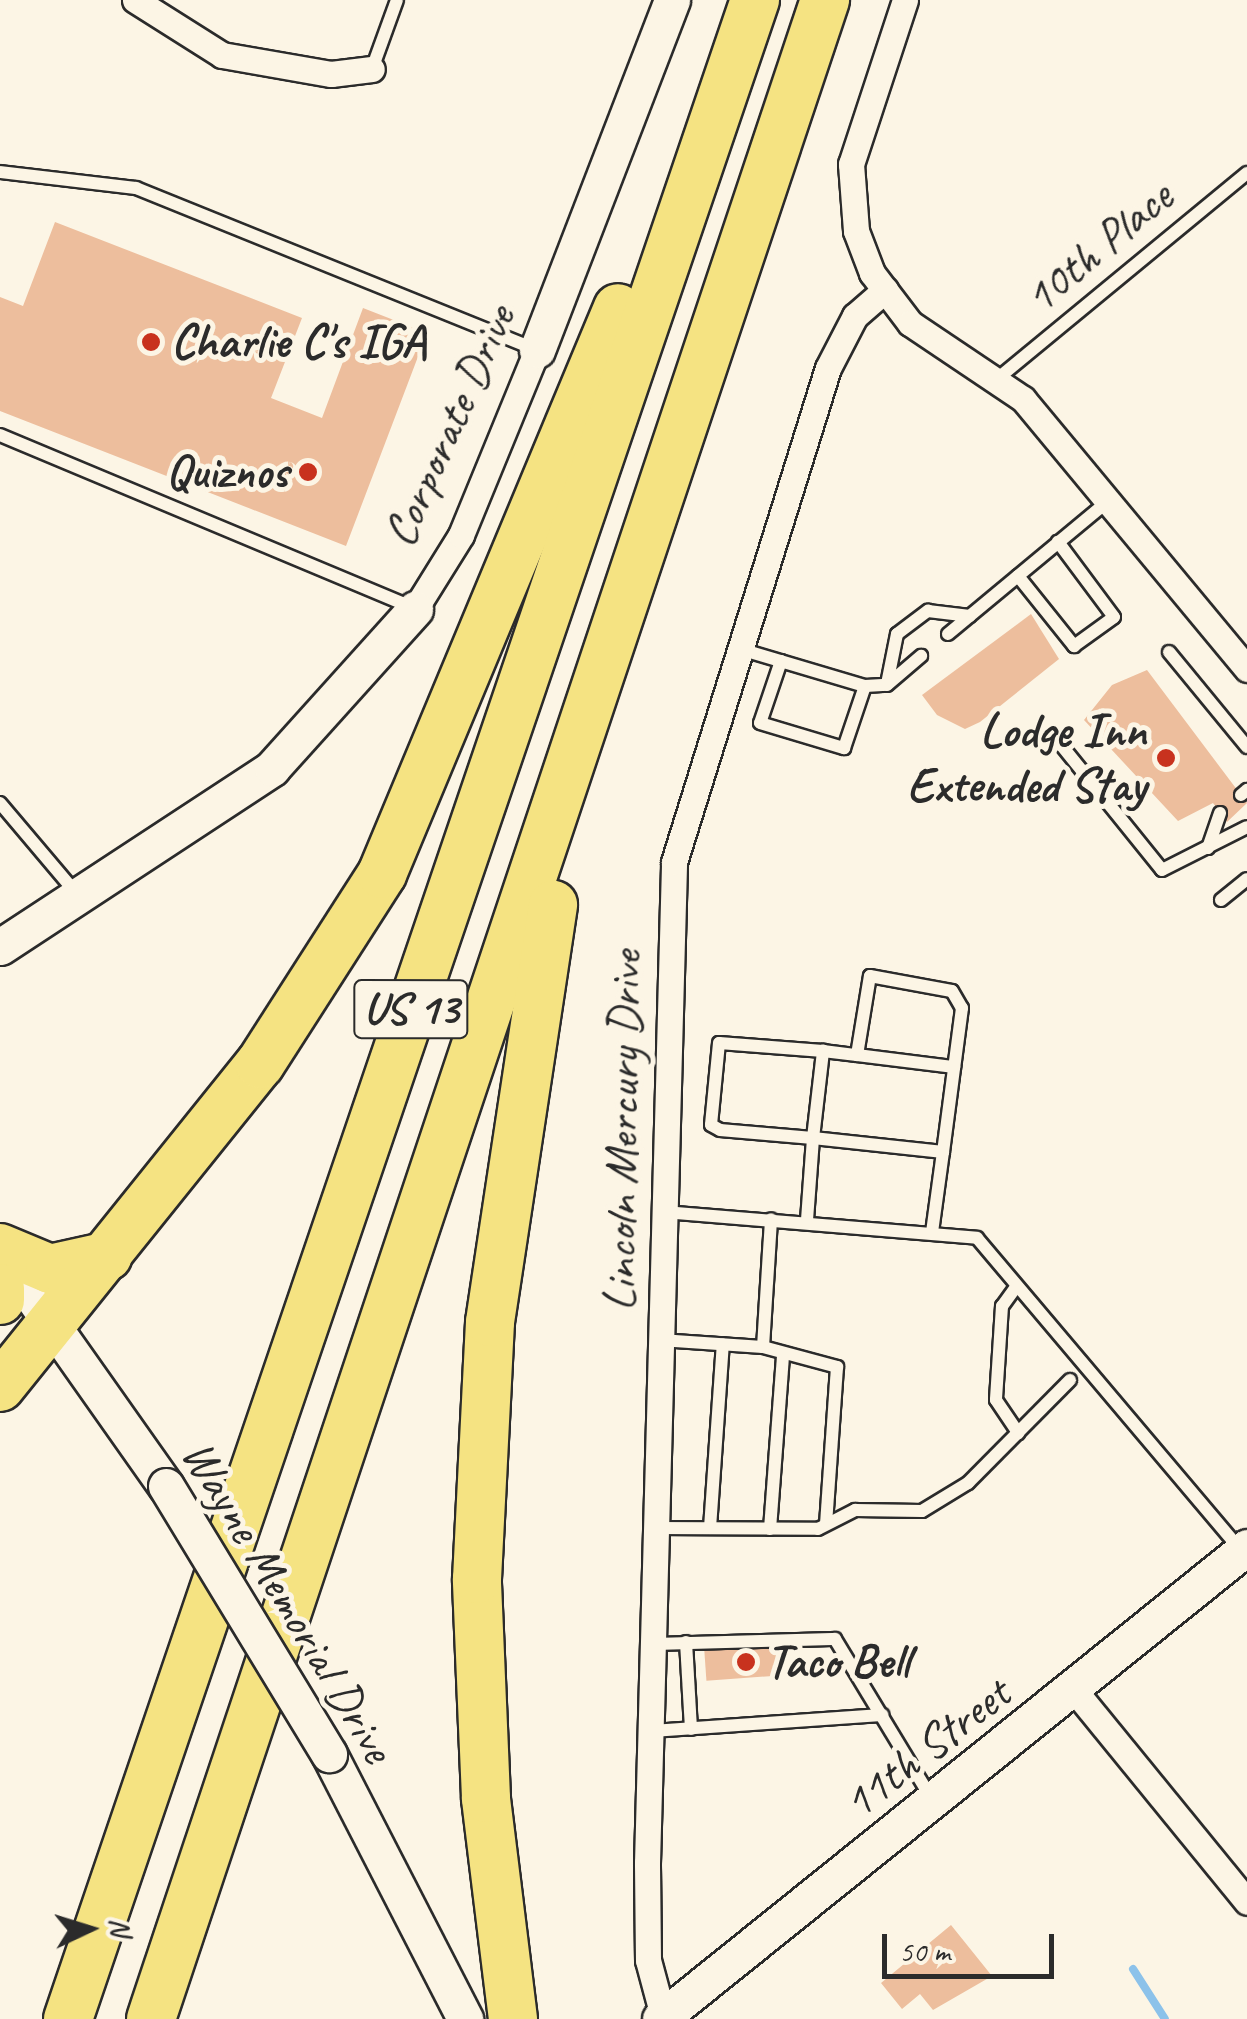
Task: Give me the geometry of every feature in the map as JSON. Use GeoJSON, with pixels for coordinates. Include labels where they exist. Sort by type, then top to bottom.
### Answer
{"type":"FeatureCollection","features":[{"type":"Feature","properties":{"kind":"highway","name":"US 13"},"geometry":{"type":"LineString","coordinates":[[151,2019],[825,0]]}},
{"type":"Feature","properties":{"kind":"highway","name":"US 13"},"geometry":{"type":"LineString","coordinates":[[68,2019],[754,2]]}},
{"type":"Feature","properties":{"kind":"highway"},"geometry":{"type":"LineString","coordinates":[[0,1387],[260,1064],[382,874],[466,692],[657,208],[754,2]]}},
{"type":"Feature","properties":{"kind":"highway"},"geometry":{"type":"LineString","coordinates":[[513,2019],[486,1798],[477,1580],[490,1322],[537,969],[634,576]]}},
{"type":"Feature","properties":{"kind":"highway"},"geometry":{"type":"LineString","coordinates":[[0,1250],[50,1269],[108,1256]]}},
{"type":"Feature","properties":{"kind":"highway"},"geometry":{"type":"LineString","coordinates":[[0,1288],[0,1300]]}},
{"type":"Feature","properties":{"kind":"highway"},"geometry":{"type":"LineString","coordinates":[[159,2019],[179,1938]]}},
{"type":"Feature","properties":{"kind":"street"},"geometry":{"type":"LineString","coordinates":[[134,0],[222,55],[332,74],[372,69]]}},
{"type":"Feature","properties":{"kind":"street","name":"Corporate Drive"},"geometry":{"type":"LineString","coordinates":[[0,947],[272,768],[415,609],[461,536],[672,0]]}},
{"type":"Feature","properties":{"kind":"street"},"geometry":{"type":"LineString","coordinates":[[906,0],[851,164],[856,231],[878,282],[910,323],[997,379],[1108,501],[1247,669]]}},
{"type":"Feature","properties":{"kind":"street","name":"Lincoln Mercury Drive"},"geometry":{"type":"LineString","coordinates":[[661,2018],[648,1960],[654,1528],[674,862],[828,368],[854,316],[878,282]]}},
{"type":"Feature","properties":{"kind":"street","name":"Wayne Memorial Drive"},"geometry":{"type":"LineString","coordinates":[[0,1250],[166,1486],[330,1754],[465,2019]]}},
{"type":"Feature","properties":{"kind":"street","name":"11th Street"},"geometry":{"type":"LineString","coordinates":[[661,2018],[1075,1691],[1244,1549]]}},
{"type":"Feature","properties":{"kind":"street"},"geometry":{"type":"LineString","coordinates":[[1075,1691],[1247,1902]]}},
{"type":"Feature","properties":{"kind":"lane"},"geometry":{"type":"LineString","coordinates":[[372,69],[397,0]]}},
{"type":"Feature","properties":{"kind":"lane"},"geometry":{"type":"LineString","coordinates":[[0,172],[136,188],[537,350]]}},
{"type":"Feature","properties":{"kind":"lane","name":"10th Place"},"geometry":{"type":"LineString","coordinates":[[997,379],[1247,173]]}},
{"type":"Feature","properties":{"kind":"lane"},"geometry":{"type":"LineString","coordinates":[[0,435],[415,609]]}},
{"type":"Feature","properties":{"kind":"lane"},"geometry":{"type":"LineString","coordinates":[[948,634],[1108,501]]}},
{"type":"Feature","properties":{"kind":"lane"},"geometry":{"type":"LineString","coordinates":[[1018,576],[1074,646],[1114,616],[1058,542]]}},
{"type":"Feature","properties":{"kind":"lane"},"geometry":{"type":"LineString","coordinates":[[886,685],[897,634],[928,611],[970,616]]}},
{"type":"Feature","properties":{"kind":"lane"},"geometry":{"type":"LineString","coordinates":[[740,649],[866,686],[886,685],[921,656]]}},
{"type":"Feature","properties":{"kind":"lane"},"geometry":{"type":"LineString","coordinates":[[1169,652],[1247,747]]}},
{"type":"Feature","properties":{"kind":"lane"},"geometry":{"type":"LineString","coordinates":[[781,661],[760,723],[810,738],[844,748],[866,686]]}},
{"type":"Feature","properties":{"kind":"lane"},"geometry":{"type":"LineString","coordinates":[[1062,746],[1162,870],[1247,827]]}},
{"type":"Feature","properties":{"kind":"lane"},"geometry":{"type":"LineString","coordinates":[[0,803],[78,894]]}},
{"type":"Feature","properties":{"kind":"lane"},"geometry":{"type":"LineString","coordinates":[[1208,848],[1220,813]]}},
{"type":"Feature","properties":{"kind":"lane"},"geometry":{"type":"LineString","coordinates":[[1221,900],[1247,879]]}},
{"type":"Feature","properties":{"kind":"lane"},"geometry":{"type":"LineString","coordinates":[[857,1055],[878,973],[952,992],[962,1008],[932,1232]]}},
{"type":"Feature","properties":{"kind":"lane"},"geometry":{"type":"LineString","coordinates":[[943,1152],[712,1125],[712,1051],[729,1042],[954,1068]]}},
{"type":"Feature","properties":{"kind":"lane"},"geometry":{"type":"LineString","coordinates":[[807,1220],[823,1052]]}},
{"type":"Feature","properties":{"kind":"lane"},"geometry":{"type":"LineString","coordinates":[[664,1212],[807,1220],[977,1238],[1244,1549]]}},
{"type":"Feature","properties":{"kind":"lane"},"geometry":{"type":"LineString","coordinates":[[764,1347],[771,1218]]}},
{"type":"Feature","properties":{"kind":"lane"},"geometry":{"type":"LineString","coordinates":[[1016,1287],[1002,1306],[996,1400],[1018,1433]]}},
{"type":"Feature","properties":{"kind":"lane"},"geometry":{"type":"LineString","coordinates":[[660,1340],[764,1347],[783,1356],[838,1368],[826,1524]]}},
{"type":"Feature","properties":{"kind":"lane"},"geometry":{"type":"LineString","coordinates":[[710,1528],[722,1344]]}},
{"type":"Feature","properties":{"kind":"lane"},"geometry":{"type":"LineString","coordinates":[[770,1529],[783,1356]]}},
{"type":"Feature","properties":{"kind":"lane"},"geometry":{"type":"LineString","coordinates":[[654,1528],[770,1529],[826,1524],[856,1510],[922,1511],[968,1484],[1070,1380]]}},
{"type":"Feature","properties":{"kind":"lane"},"geometry":{"type":"LineString","coordinates":[[652,1644],[835,1639],[934,1803]]}},
{"type":"Feature","properties":{"kind":"lane"},"geometry":{"type":"LineString","coordinates":[[686,1642],[692,1728]]}},
{"type":"Feature","properties":{"kind":"lane"},"geometry":{"type":"LineString","coordinates":[[651,1731],[882,1714]]}},
{"type":"Feature","properties":{"kind":"building","name":"Charlie C's IGA"},"geometry":{"type":"Polygon","coordinates":[[[55,222],[302,318],[271,398],[322,418],[363,308],[427,333],[346,546],[0,411],[0,297],[23,306],[55,222]]]}},
{"type":"Feature","properties":{"kind":"building"},"geometry":{"type":"Polygon","coordinates":[[[1031,614],[1059,659],[980,722],[965,729],[937,715],[922,695],[1031,614]]]}},
{"type":"Feature","properties":{"kind":"building","name":"Lodge Inn Extended Stay"},"geometry":{"type":"Polygon","coordinates":[[[1147,670],[1247,803],[1227,822],[1213,803],[1178,821],[1084,720],[1112,685],[1147,670]]]}},
{"type":"Feature","properties":{"kind":"building","name":"Taco Bell"},"geometry":{"type":"Polygon","coordinates":[[[786,1643],[788,1675],[706,1681],[704,1649],[786,1643]]]}},
{"type":"Feature","properties":{"kind":"building"},"geometry":{"type":"Polygon","coordinates":[[[951,1925],[992,1976],[933,2010],[920,1994],[902,2009],[881,1983],[951,1925]]]}},
{"type":"Feature","properties":{"kind":"waterway"},"geometry":{"type":"LineString","coordinates":[[1133,1969],[1165,2019]]}},
{"type":"Feature","properties":{"kind":"place","name":"Charlie C's IGA"},"geometry":{"type":"Point","coordinates":[151,342]}},
{"type":"Feature","properties":{"kind":"place","name":"Quiznos"},"geometry":{"type":"Point","coordinates":[308,472]}},
{"type":"Feature","properties":{"kind":"place","name":"Lodge Inn Extended Stay"},"geometry":{"type":"Point","coordinates":[1166,758]}},
{"type":"Feature","properties":{"kind":"place","name":"Taco Bell"},"geometry":{"type":"Point","coordinates":[746,1662]}}]}
